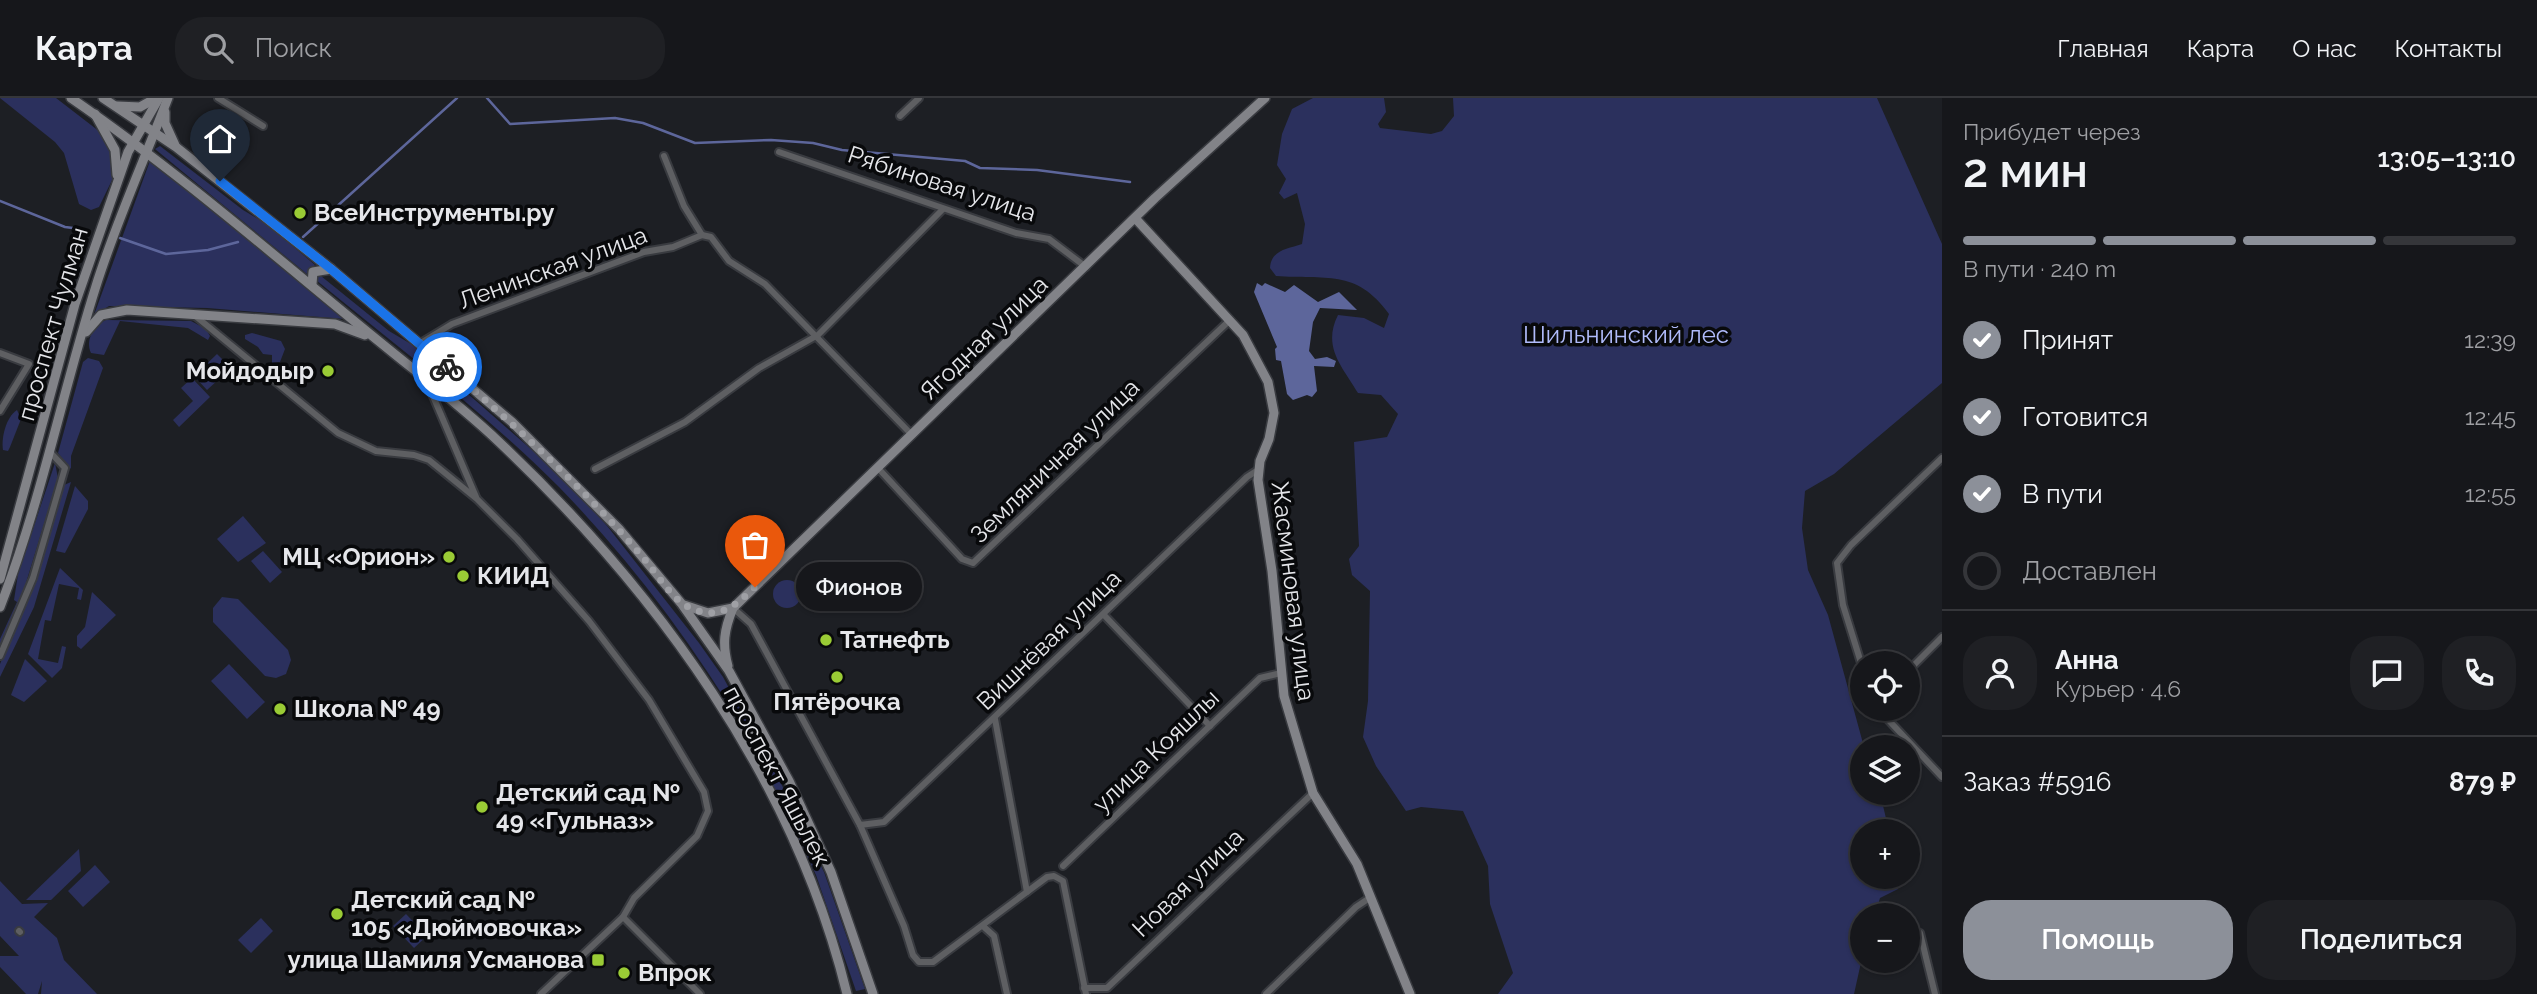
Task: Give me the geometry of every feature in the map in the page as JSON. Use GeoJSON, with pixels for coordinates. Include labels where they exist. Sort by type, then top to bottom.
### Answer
{"type":"FeatureCollection","features":[{"type":"Feature","properties":{"kind":"main road","name":"проспект Яшьлек"},"geometry":{"type":"LineString","coordinates":[[71,98],[134,140],[426,379],[496,439],[598,542],[685,652],[737,730],[811,882],[847,994]]}},
{"type":"Feature","properties":{"kind":"main road","name":"проспект Яшьлек"},"geometry":{"type":"LineString","coordinates":[[103,98],[176,147],[331,269],[512,422],[576,484],[681,603],[729,671],[789,781],[831,872],[873,994]]}},
{"type":"Feature","properties":{"kind":"main road"},"geometry":{"type":"LineString","coordinates":[[116,105],[140,107],[163,98],[166,123],[176,147]]}},
{"type":"Feature","properties":{"kind":"main road","name":"проспект Чулман"},"geometry":{"type":"LineString","coordinates":[[0,579],[75,304],[117,180],[134,140],[163,98]]}},
{"type":"Feature","properties":{"kind":"main road","name":"проспект Чулман"},"geometry":{"type":"LineString","coordinates":[[0,607],[109,247],[155,132],[163,98]]}},
{"type":"Feature","properties":{"kind":"main road","name":"Ягодная улица"},"geometry":{"type":"LineString","coordinates":[[733,608],[1135,218],[1265,98]]}},
{"type":"Feature","properties":{"kind":"main road"},"geometry":{"type":"LineString","coordinates":[[94,114],[115,150],[117,180]]}},
{"type":"Feature","properties":{"kind":"main road","name":"Жасминовая улица"},"geometry":{"type":"LineString","coordinates":[[1135,218],[1230,320],[1259,361],[1272,398],[1272,430],[1258,470],[1272,571],[1284,696],[1313,793],[1354,858],[1410,994]]}},
{"type":"Feature","properties":{"kind":"main road"},"geometry":{"type":"LineString","coordinates":[[312,284],[313,272],[331,269]]}},
{"type":"Feature","properties":{"kind":"main road","name":"проспект Чулман"},"geometry":{"type":"LineString","coordinates":[[79,344],[93,321],[109,311],[192,313],[335,324],[351,327],[382,344]]}},
{"type":"Feature","properties":{"kind":"main road"},"geometry":{"type":"LineString","coordinates":[[681,603],[708,613],[733,608]]}},
{"type":"Feature","properties":{"kind":"main road"},"geometry":{"type":"LineString","coordinates":[[729,671],[723,648],[724,630],[733,608]]}},
{"type":"Feature","properties":{"kind":"main road"},"geometry":{"type":"LineString","coordinates":[[737,730],[754,738],[756,722]]}},
{"type":"Feature","properties":{"kind":"street"},"geometry":{"type":"LineString","coordinates":[[218,98],[263,126]]}},
{"type":"Feature","properties":{"kind":"street"},"geometry":{"type":"LineString","coordinates":[[900,116],[919,98]]}},
{"type":"Feature","properties":{"kind":"street","name":"Рябиновая улица"},"geometry":{"type":"LineString","coordinates":[[779,152],[1016,233],[1049,239],[1086,267]]}},
{"type":"Feature","properties":{"kind":"street"},"geometry":{"type":"LineString","coordinates":[[664,156],[684,206],[702,235],[711,237],[729,261],[765,284],[818,335],[912,435]]}},
{"type":"Feature","properties":{"kind":"street"},"geometry":{"type":"LineString","coordinates":[[595,469],[685,422],[759,368],[818,335],[943,209]]}},
{"type":"Feature","properties":{"kind":"street","name":"Ленинская улица"},"geometry":{"type":"LineString","coordinates":[[419,344],[452,324],[644,252],[673,247],[702,235]]}},
{"type":"Feature","properties":{"kind":"street"},"geometry":{"type":"LineString","coordinates":[[192,313],[338,433],[376,452],[414,455],[429,460],[477,499],[517,539],[589,621],[649,700],[704,792],[708,811],[704,827],[634,898],[623,917],[541,994]]}},
{"type":"Feature","properties":{"kind":"street","name":"Земляничная улица"},"geometry":{"type":"LineString","coordinates":[[878,468],[962,559],[973,563],[1230,320]]}},
{"type":"Feature","properties":{"kind":"street"},"geometry":{"type":"LineString","coordinates":[[0,353],[29,364],[0,411]]}},
{"type":"Feature","properties":{"kind":"street"},"geometry":{"type":"LineString","coordinates":[[426,379],[477,499]]}},
{"type":"Feature","properties":{"kind":"street"},"geometry":{"type":"LineString","coordinates":[[0,656],[33,578],[65,468],[49,452]]}},
{"type":"Feature","properties":{"kind":"street"},"geometry":{"type":"LineString","coordinates":[[1858,651],[1838,582],[1836,570],[1840,557],[1942,458]]}},
{"type":"Feature","properties":{"kind":"street","name":"Вишнёвая улица"},"geometry":{"type":"LineString","coordinates":[[860,825],[884,822],[1247,477],[1258,470]]}},
{"type":"Feature","properties":{"kind":"street"},"geometry":{"type":"LineString","coordinates":[[733,608],[751,624],[860,825],[904,926],[913,956],[919,962],[933,962],[984,927],[1047,877],[1054,876],[1063,881],[1085,991]]}},
{"type":"Feature","properties":{"kind":"street"},"geometry":{"type":"LineString","coordinates":[[1104,615],[1210,726]]}},
{"type":"Feature","properties":{"kind":"street"},"geometry":{"type":"LineString","coordinates":[[1920,659],[1942,637]]}},
{"type":"Feature","properties":{"kind":"street","name":"улица Кояшлы"},"geometry":{"type":"LineString","coordinates":[[1063,866],[1260,678],[1281,673]]}},
{"type":"Feature","properties":{"kind":"street"},"geometry":{"type":"LineString","coordinates":[[995,719],[1027,892]]}},
{"type":"Feature","properties":{"kind":"street"},"geometry":{"type":"LineString","coordinates":[[1889,721],[1942,777]]}},
{"type":"Feature","properties":{"kind":"street","name":"Новая улица"},"geometry":{"type":"LineString","coordinates":[[1085,991],[1107,988],[1313,793]]}},
{"type":"Feature","properties":{"kind":"street"},"geometry":{"type":"LineString","coordinates":[[1266,994],[1356,907],[1371,897]]}},
{"type":"Feature","properties":{"kind":"street"},"geometry":{"type":"LineString","coordinates":[[623,917],[700,994]]}},
{"type":"Feature","properties":{"kind":"street"},"geometry":{"type":"LineString","coordinates":[[984,927],[994,936],[1007,994]]}},
{"type":"Feature","properties":{"kind":"street"},"geometry":{"type":"LineString","coordinates":[[1920,933],[1935,994]]}},
{"type":"Feature","properties":{"kind":"green space"},"geometry":{"type":"Polygon","coordinates":[[[0,98],[56,98],[104,135],[113,151],[114,176],[99,207],[91,210],[79,204],[64,153],[55,142],[0,98]]]}},
{"type":"Feature","properties":{"kind":"green space","name":"Шильнинский лес"},"geometry":{"type":"Polygon","coordinates":[[[1313,98],[1384,98],[1386,112],[1378,124],[1380,128],[1431,134],[1442,131],[1454,116],[1453,98],[1877,98],[1942,244],[1942,383],[1834,474],[1805,491],[1802,528],[1808,570],[1828,615],[1850,696],[1850,721],[1857,721],[1861,735],[1850,735],[1850,805],[1883,805],[1886,819],[1850,819],[1850,889],[1898,889],[1880,898],[1879,903],[1850,903],[1850,973],[1859,973],[1854,994],[1498,994],[1513,973],[1490,904],[1488,866],[1463,811],[1421,807],[1406,811],[1376,766],[1363,737],[1368,701],[1370,591],[1352,575],[1349,559],[1359,546],[1354,442],[1387,437],[1398,414],[1381,395],[1358,393],[1340,365],[1332,337],[1338,315],[1364,318],[1384,328],[1389,314],[1377,299],[1352,283],[1338,279],[1276,276],[1270,268],[1273,257],[1277,254],[1302,244],[1305,224],[1297,193],[1284,199],[1279,193],[1286,179],[1277,165],[1282,134],[1292,109],[1313,98]]]}},
{"type":"Feature","properties":{"kind":"green space"},"geometry":{"type":"Polygon","coordinates":[[[160,146],[243,210],[268,225],[315,265],[307,274],[155,149],[160,146]]]}},
{"type":"Feature","properties":{"kind":"green space"},"geometry":{"type":"Polygon","coordinates":[[[151,158],[345,319],[207,308],[109,306],[94,315],[151,158]]]}},
{"type":"Feature","properties":{"kind":"green space"},"geometry":{"type":"Polygon","coordinates":[[[317,276],[321,276],[389,331],[411,344],[564,478],[608,527],[699,643],[723,677],[751,729],[745,731],[704,666],[636,574],[559,487],[471,406],[316,280],[317,276]]]}},
{"type":"Feature","properties":{"kind":"green space"},"geometry":{"type":"Polygon","coordinates":[[[106,320],[191,321],[206,329],[210,336],[208,340],[188,328],[120,321],[104,355],[91,353],[89,343],[92,334],[98,325],[106,320]]]}},
{"type":"Feature","properties":{"kind":"green space"},"geometry":{"type":"Polygon","coordinates":[[[252,333],[281,341],[285,349],[280,362],[272,363],[272,355],[263,354],[258,347],[245,339],[245,335],[252,333]]]}},
{"type":"Feature","properties":{"kind":"green space"},"geometry":{"type":"Polygon","coordinates":[[[217,354],[231,368],[207,390],[194,376],[217,354]]]}},
{"type":"Feature","properties":{"kind":"green space"},"geometry":{"type":"Polygon","coordinates":[[[88,358],[99,361],[103,368],[71,456],[71,469],[58,453],[83,362],[88,358]]]}},
{"type":"Feature","properties":{"kind":"green space"},"geometry":{"type":"Polygon","coordinates":[[[192,378],[210,397],[179,427],[173,420],[193,401],[181,388],[192,378]]]}},
{"type":"Feature","properties":{"kind":"green space"},"geometry":{"type":"Polygon","coordinates":[[[17,410],[21,419],[8,451],[3,450],[5,428],[17,410]]]}},
{"type":"Feature","properties":{"kind":"green space"},"geometry":{"type":"Polygon","coordinates":[[[55,463],[58,478],[22,596],[0,648],[0,639],[17,602],[14,600],[18,574],[55,463]]]}},
{"type":"Feature","properties":{"kind":"green space"},"geometry":{"type":"Polygon","coordinates":[[[71,482],[34,607],[0,677],[0,664],[37,579],[64,485],[71,482]]]}},
{"type":"Feature","properties":{"kind":"green space"},"geometry":{"type":"Polygon","coordinates":[[[75,486],[88,501],[88,509],[65,553],[56,551],[75,486]]]}},
{"type":"Feature","properties":{"kind":"green space"},"geometry":{"type":"Polygon","coordinates":[[[243,516],[266,543],[238,562],[217,539],[243,516]]]}},
{"type":"Feature","properties":{"kind":"green space"},"geometry":{"type":"Polygon","coordinates":[[[263,551],[282,572],[270,583],[251,561],[263,551]]]}},
{"type":"Feature","properties":{"kind":"green space"},"geometry":{"type":"Polygon","coordinates":[[[60,568],[83,590],[81,600],[77,599],[79,588],[59,584],[51,621],[45,620],[38,659],[58,663],[62,646],[66,647],[62,668],[52,678],[28,654],[60,568]]]}},
{"type":"Feature","properties":{"kind":"green space"},"geometry":{"type":"Polygon","coordinates":[[[787,580],[797,584],[801,594],[797,604],[787,608],[777,604],[773,594],[777,584],[787,580]]]}},
{"type":"Feature","properties":{"kind":"green space"},"geometry":{"type":"Polygon","coordinates":[[[92,592],[116,615],[81,649],[77,646],[77,636],[85,627],[92,592]]]}},
{"type":"Feature","properties":{"kind":"green space"},"geometry":{"type":"Polygon","coordinates":[[[222,597],[238,599],[288,650],[291,660],[286,674],[276,678],[265,676],[213,622],[213,608],[222,597]]]}},
{"type":"Feature","properties":{"kind":"green space"},"geometry":{"type":"Polygon","coordinates":[[[25,659],[47,681],[24,702],[11,695],[25,659]]]}},
{"type":"Feature","properties":{"kind":"green space"},"geometry":{"type":"Polygon","coordinates":[[[229,664],[265,702],[247,719],[211,681],[229,664]]]}},
{"type":"Feature","properties":{"kind":"green space"},"geometry":{"type":"Polygon","coordinates":[[[760,740],[824,872],[865,989],[856,991],[816,875],[753,744],[760,740]]]}},
{"type":"Feature","properties":{"kind":"green space"},"geometry":{"type":"Polygon","coordinates":[[[79,849],[81,871],[51,900],[26,900],[79,849]]]}},
{"type":"Feature","properties":{"kind":"green space"},"geometry":{"type":"Polygon","coordinates":[[[95,865],[110,882],[83,907],[68,891],[95,865]]]}},
{"type":"Feature","properties":{"kind":"green space"},"geometry":{"type":"Polygon","coordinates":[[[0,881],[22,904],[48,903],[34,917],[57,938],[64,960],[97,994],[41,994],[42,981],[38,994],[26,994],[0,967],[0,956],[19,956],[0,936],[0,881]]]}},
{"type":"Feature","properties":{"kind":"green space"},"geometry":{"type":"Polygon","coordinates":[[[406,914],[427,936],[414,948],[393,926],[406,914]]]}},
{"type":"Feature","properties":{"kind":"green space"},"geometry":{"type":"Polygon","coordinates":[[[261,918],[273,931],[251,953],[238,940],[261,918]]]}},
{"type":"Feature","properties":{"kind":"shaded area"},"geometry":{"type":"Polygon","coordinates":[[[1257,283],[1262,286],[1265,283],[1285,292],[1294,285],[1318,302],[1339,292],[1357,310],[1320,308],[1313,322],[1309,351],[1315,359],[1327,357],[1336,361],[1334,367],[1314,366],[1317,391],[1312,397],[1307,395],[1293,400],[1287,394],[1281,361],[1276,360],[1277,347],[1254,292],[1257,283]]]}},
{"type":"Feature","properties":{"kind":"waterway"},"geometry":{"type":"LineString","coordinates":[[303,237],[457,98]]}},
{"type":"Feature","properties":{"kind":"waterway"},"geometry":{"type":"LineString","coordinates":[[487,98],[510,124],[615,118],[643,123],[695,143],[771,140],[813,143],[842,150],[965,161],[980,168],[1037,170],[1130,182]]}},
{"type":"Feature","properties":{"kind":"waterway"},"geometry":{"type":"LineString","coordinates":[[0,201],[65,227],[81,229]]}},
{"type":"Feature","properties":{"kind":"waterway"},"geometry":{"type":"LineString","coordinates":[[120,238],[166,254],[208,250],[238,242]]}},
{"type":"Feature","properties":{"kind":"way so far"},"geometry":{"type":"LineString","coordinates":[[447,367],[512,422],[576,484],[619,529],[681,603],[708,613],[719,612],[733,608],[755,587]]}},
{"type":"Feature","properties":{"kind":"place","name":"ВсеИнструменты.ру"},"geometry":{"type":"Point","coordinates":[300,213]}},
{"type":"Feature","properties":{"kind":"place","name":"Мойдодыр"},"geometry":{"type":"Point","coordinates":[328,371]}},
{"type":"Feature","properties":{"kind":"place","name":"МЦ «Орион»"},"geometry":{"type":"Point","coordinates":[449,557]}},
{"type":"Feature","properties":{"kind":"place","name":"КИИД"},"geometry":{"type":"Point","coordinates":[463,576]}},
{"type":"Feature","properties":{"kind":"place","name":"Фионов"},"geometry":{"type":"Point","coordinates":[755,587]}},
{"type":"Feature","properties":{"kind":"place","name":"Татнефть"},"geometry":{"type":"Point","coordinates":[826,640]}},
{"type":"Feature","properties":{"kind":"place","name":"Пятёрочка"},"geometry":{"type":"Point","coordinates":[837,677]}},
{"type":"Feature","properties":{"kind":"place","name":"Школа № 49"},"geometry":{"type":"Point","coordinates":[280,709]}},
{"type":"Feature","properties":{"kind":"place","name":"Детский сад № 49 «Гульназ»"},"geometry":{"type":"Point","coordinates":[482,807]}},
{"type":"Feature","properties":{"kind":"place","name":"Детский сад № 105 «Дюймовочка»"},"geometry":{"type":"Point","coordinates":[337,914]}},
{"type":"Feature","properties":{"kind":"place","name":"улица Шамиля Усманова"},"geometry":{"type":"Point","coordinates":[598,960]}},
{"type":"Feature","properties":{"kind":"place","name":"Впрок"},"geometry":{"type":"Point","coordinates":[624,973]}},
{"type":"Feature","properties":{"kind":"route"},"geometry":{"type":"LineString","coordinates":[[220,181],[267,216],[447,367]]}}]}
